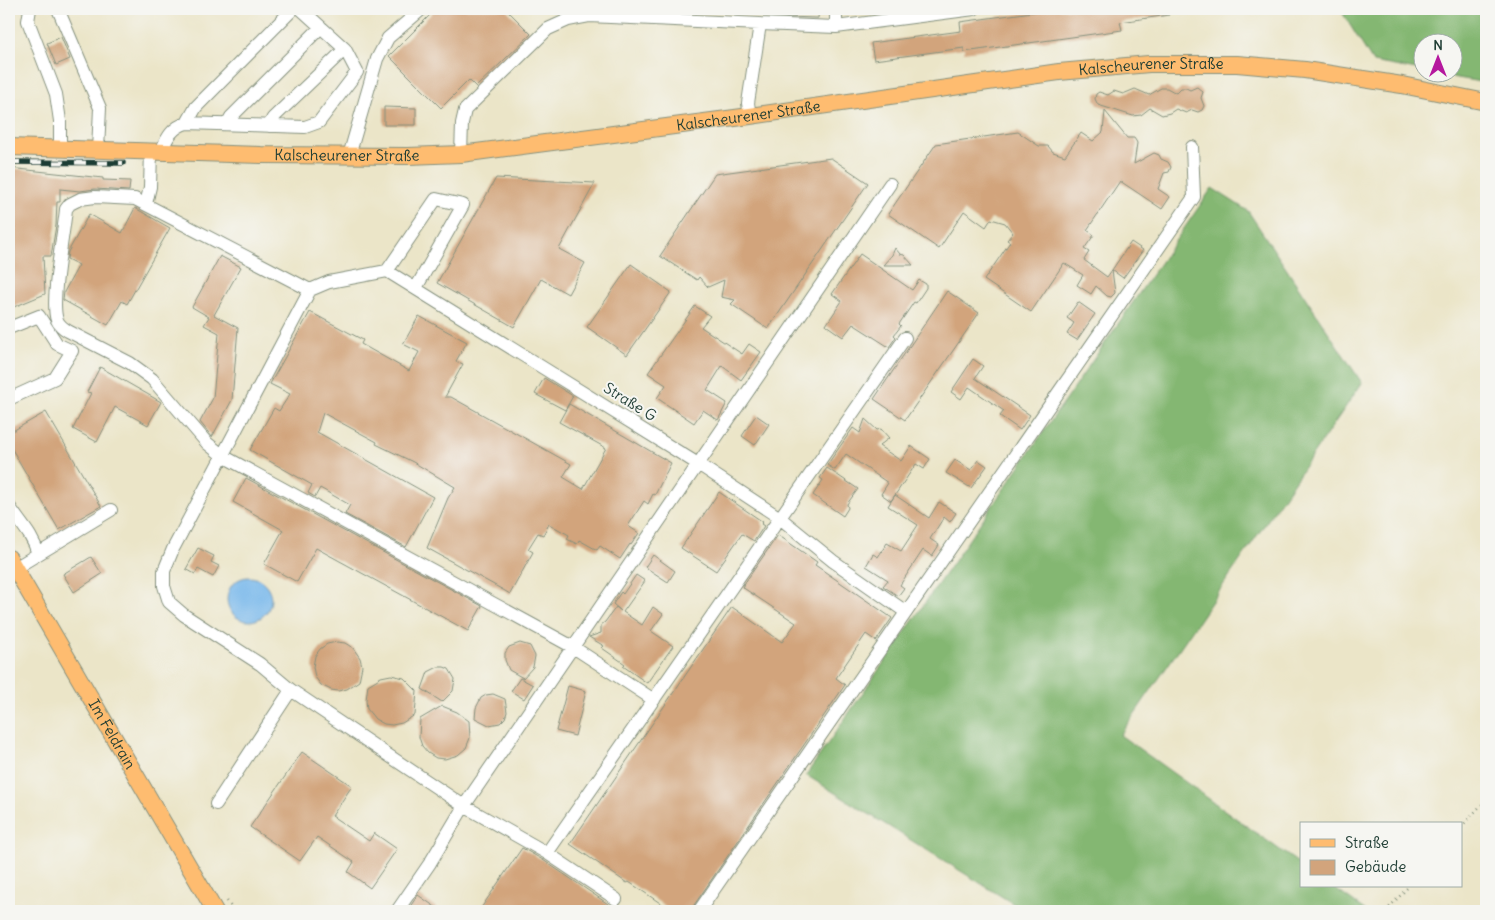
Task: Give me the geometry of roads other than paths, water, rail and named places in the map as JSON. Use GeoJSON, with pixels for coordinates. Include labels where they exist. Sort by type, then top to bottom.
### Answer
{"type":"FeatureCollection","features":[{"type":"Feature","properties":{"kind":"main road","name":"Kalscheurener Straße"},"geometry":{"type":"LineString","coordinates":[[9,147],[262,155],[461,154],[750,116],[1060,72],[1149,64],[1237,64],[1305,70],[1402,85],[1486,102]]}},
{"type":"Feature","properties":{"kind":"main road","name":"Im Feldrain"},"geometry":{"type":"LineString","coordinates":[[12,563],[215,911]]}},
{"type":"Feature","properties":{"kind":"lane"},"geometry":{"type":"LineString","coordinates":[[30,9],[28,21],[56,94],[60,121],[60,148]]}},
{"type":"Feature","properties":{"kind":"lane"},"geometry":{"type":"LineString","coordinates":[[58,9],[100,108],[98,150]]}},
{"type":"Feature","properties":{"kind":"lane"},"geometry":{"type":"LineString","coordinates":[[187,123],[196,107],[293,9]]}},
{"type":"Feature","properties":{"kind":"lane"},"geometry":{"type":"LineString","coordinates":[[146,204],[156,151],[172,130],[180,125],[187,123],[305,127],[319,122],[358,72],[345,49],[301,9]]}},
{"type":"Feature","properties":{"kind":"lane"},"geometry":{"type":"LineString","coordinates":[[348,156],[377,59],[388,38],[422,9]]}},
{"type":"Feature","properties":{"kind":"lane"},"geometry":{"type":"LineString","coordinates":[[836,9],[836,27]]}},
{"type":"Feature","properties":{"kind":"lane"},"geometry":{"type":"LineString","coordinates":[[461,154],[462,123],[465,110],[548,29],[568,20],[588,16],[836,27],[974,9]]}},
{"type":"Feature","properties":{"kind":"lane"},"geometry":{"type":"LineString","coordinates":[[750,116],[748,103],[760,24]]}},
{"type":"Feature","properties":{"kind":"lane"},"geometry":{"type":"LineString","coordinates":[[227,124],[231,117],[321,27]]}},
{"type":"Feature","properties":{"kind":"lane"},"geometry":{"type":"LineString","coordinates":[[269,126],[273,118],[345,49]]}},
{"type":"Feature","properties":{"kind":"lane"},"geometry":{"type":"LineString","coordinates":[[699,911],[1194,197],[1192,147]]}},
{"type":"Feature","properties":{"kind":"lane"},"geometry":{"type":"LineString","coordinates":[[397,911],[430,863],[464,806],[890,184]]}},
{"type":"Feature","properties":{"kind":"lane"},"geometry":{"type":"LineString","coordinates":[[314,288],[135,199],[80,199],[70,204],[66,209],[56,291],[56,318],[59,324],[68,331],[130,363],[152,379],[206,443],[224,456],[573,647],[654,700]]}},
{"type":"Feature","properties":{"kind":"lane"},"geometry":{"type":"LineString","coordinates":[[416,288],[463,205],[436,200],[387,271],[329,282],[314,288],[173,549],[164,571],[164,586],[169,602],[184,615],[260,664],[291,690],[464,806],[548,853],[616,899]]}},
{"type":"Feature","properties":{"kind":"lane","name":"Straße G"},"geometry":{"type":"LineString","coordinates":[[387,271],[698,464],[780,518],[833,561],[906,612]]}},
{"type":"Feature","properties":{"kind":"lane"},"geometry":{"type":"LineString","coordinates":[[9,328],[39,316],[57,344],[72,351],[55,378],[9,400]]}},
{"type":"Feature","properties":{"kind":"lane"},"geometry":{"type":"LineString","coordinates":[[548,853],[905,338]]}},
{"type":"Feature","properties":{"kind":"lane"},"geometry":{"type":"LineString","coordinates":[[9,506],[30,534],[36,544],[38,554]]}},
{"type":"Feature","properties":{"kind":"lane"},"geometry":{"type":"LineString","coordinates":[[12,563],[38,554],[111,510]]}},
{"type":"Feature","properties":{"kind":"lane"},"geometry":{"type":"LineString","coordinates":[[216,804],[291,690]]}},
{"type":"Feature","properties":{"kind":"water"},"geometry":{"type":"Polygon","coordinates":[[[245,577],[253,577],[265,583],[271,599],[265,615],[253,621],[245,621],[233,615],[227,603],[227,595],[233,583],[245,577]]]}},
{"type":"Feature","properties":{"kind":"railway"},"geometry":{"type":"LineString","coordinates":[[9,162],[123,163]]}}]}
